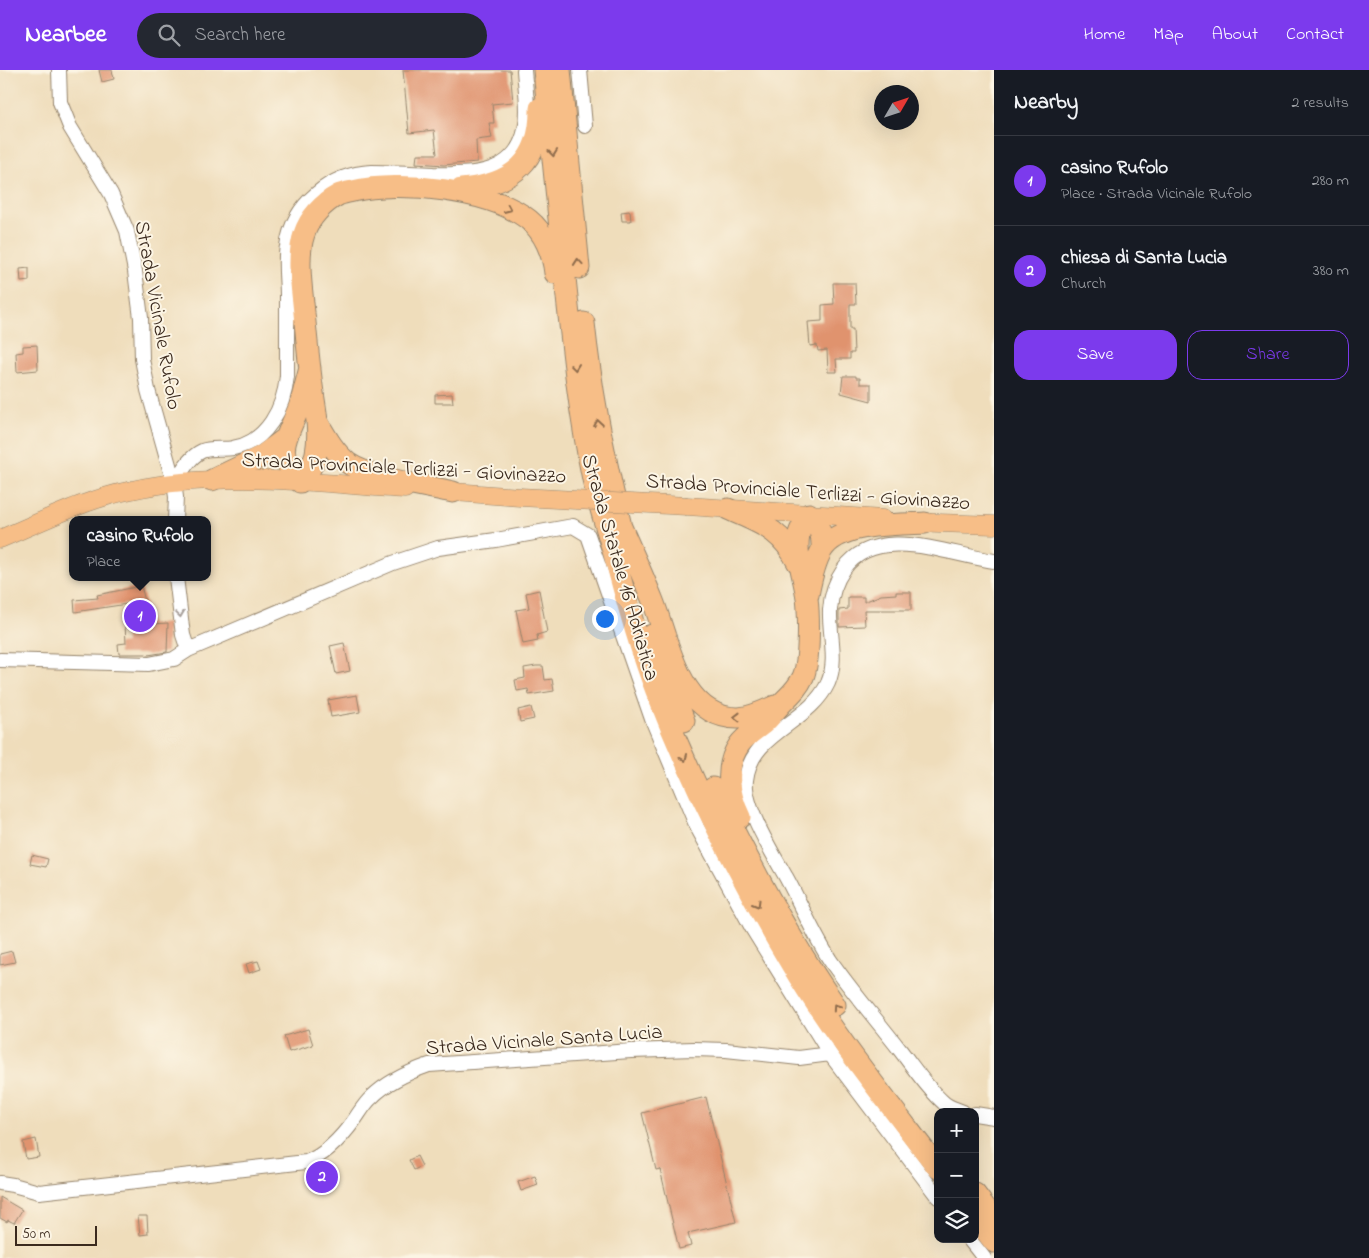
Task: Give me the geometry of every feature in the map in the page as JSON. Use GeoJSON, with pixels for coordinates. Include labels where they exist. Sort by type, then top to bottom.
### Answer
{"type":"FeatureCollection","features":[{"type":"Feature","properties":{"kind":"highway"},"geometry":{"type":"LineString","coordinates":[[445,190],[481,187],[510,176],[524,164],[532,150],[540,126],[536,70]]}},
{"type":"Feature","properties":{"kind":"highway","name":"Strada Statale 16 Adriatica"},"geometry":{"type":"LineString","coordinates":[[544,70],[571,336],[579,401],[593,479],[632,619],[656,690],[685,761],[713,822],[791,965],[863,1070],[934,1163]]}},
{"type":"Feature","properties":{"kind":"highway","name":"Strada Statale 16 Adriatica"},"geometry":{"type":"LineString","coordinates":[[560,70],[585,329],[604,453],[621,528],[649,626],[678,707],[708,776],[736,836],[783,921],[830,997],[873,1059],[934,1139]]}},
{"type":"Feature","properties":{"kind":"highway"},"geometry":{"type":"LineString","coordinates":[[310,368],[284,449],[290,471],[300,482],[310,469],[316,453],[318,423],[310,368],[300,269],[304,234],[318,209],[339,194],[368,188],[401,186],[445,190],[484,199],[509,208],[529,220],[541,233],[549,249],[554,265],[559,305],[571,336]]}},
{"type":"Feature","properties":{"kind":"highway"},"geometry":{"type":"LineString","coordinates":[[318,423],[328,440],[348,463],[370,473],[453,492]]}},
{"type":"Feature","properties":{"kind":"highway"},"geometry":{"type":"LineString","coordinates":[[212,480],[262,456],[286,438]]}},
{"type":"Feature","properties":{"kind":"highway"},"geometry":{"type":"LineString","coordinates":[[728,510],[765,526],[778,534],[792,549],[800,565]]}},
{"type":"Feature","properties":{"kind":"highway"},"geometry":{"type":"LineString","coordinates":[[783,921],[770,879],[733,803],[730,780],[731,761],[738,746],[746,737],[764,723],[798,686],[806,667],[807,598],[814,569],[822,549],[823,537],[820,526],[809,514],[800,532],[798,547],[807,598]]}},
{"type":"Feature","properties":{"kind":"highway"},"geometry":{"type":"LineString","coordinates":[[822,549],[841,533],[856,529],[925,523]]}},
{"type":"Feature","properties":{"kind":"highway"},"geometry":{"type":"LineString","coordinates":[[621,528],[653,601],[675,668],[685,686],[694,696],[712,711],[740,718],[752,716],[782,703]]}},
{"type":"Feature","properties":{"kind":"highway"},"geometry":{"type":"LineString","coordinates":[[978,1198],[994,1219]]}},
{"type":"Feature","properties":{"kind":"highway"},"geometry":{"type":"LineString","coordinates":[[979,1222],[994,1242]]}},
{"type":"Feature","properties":{"kind":"main road","name":"Strada Provinciale Terlizzi - Giovinazzo"},"geometry":{"type":"LineString","coordinates":[[0,538],[89,503],[131,490],[174,483],[263,479],[925,523],[994,525]]}},
{"type":"Feature","properties":{"kind":"street","name":"Strada Vicinale Rufolo"},"geometry":{"type":"LineString","coordinates":[[60,70],[60,102],[70,127],[111,194],[128,231],[136,272],[141,318],[142,359],[148,390],[174,483],[176,516]]}},
{"type":"Feature","properties":{"kind":"street"},"geometry":{"type":"LineString","coordinates":[[174,483],[196,455],[205,450],[230,449],[248,443],[266,430],[277,412],[284,394],[287,376],[286,247],[294,222],[306,203],[332,183],[356,174],[372,172],[466,174],[484,172],[500,165],[514,153],[525,131],[527,117],[524,70]]}},
{"type":"Feature","properties":{"kind":"street"},"geometry":{"type":"LineString","coordinates":[[580,70],[584,126]]}},
{"type":"Feature","properties":{"kind":"street"},"geometry":{"type":"LineString","coordinates":[[0,660],[149,664],[174,659],[188,650],[393,563],[438,548],[573,526],[588,534],[652,719],[697,827],[752,928],[830,1054],[934,1192]]}},
{"type":"Feature","properties":{"kind":"street"},"geometry":{"type":"LineString","coordinates":[[953,1108],[946,1105],[932,1091],[856,996],[829,957],[764,838],[746,796],[745,782],[752,757],[760,746],[809,708],[828,683],[833,650],[830,613],[832,593],[834,586],[849,562],[868,549],[902,545],[934,548],[994,560]]}},
{"type":"Feature","properties":{"kind":"street"},"geometry":{"type":"LineString","coordinates":[[176,581],[183,636],[188,650]]}},
{"type":"Feature","properties":{"kind":"street","name":"Strada Vicinale Santa Lucia"},"geometry":{"type":"LineString","coordinates":[[0,1183],[39,1192],[306,1162],[316,1159],[338,1140],[371,1097],[412,1070],[429,1064],[631,1051],[694,1049],[726,1050],[799,1058],[830,1054]]}},
{"type":"Feature","properties":{"kind":"street"},"geometry":{"type":"LineString","coordinates":[[979,1115],[994,1117]]}},
{"type":"Feature","properties":{"kind":"street"},"geometry":{"type":"LineString","coordinates":[[972,1243],[984,1258]]}},
{"type":"Feature","properties":{"kind":"building"},"geometry":{"type":"Polygon","coordinates":[[[99,70],[112,70],[114,79],[102,82],[99,70]]]}},
{"type":"Feature","properties":{"kind":"building"},"geometry":{"type":"Polygon","coordinates":[[[403,70],[510,70],[513,102],[492,104],[494,123],[489,123],[492,138],[476,140],[477,162],[444,165],[416,163],[417,154],[437,154],[434,130],[409,133],[403,70]]]}},
{"type":"Feature","properties":{"kind":"building"},"geometry":{"type":"Polygon","coordinates":[[[630,211],[631,221],[622,221],[621,212],[630,211]]]}},
{"type":"Feature","properties":{"kind":"building"},"geometry":{"type":"Polygon","coordinates":[[[29,268],[29,281],[21,282],[20,269],[29,268]]]}},
{"type":"Feature","properties":{"kind":"building"},"geometry":{"type":"Polygon","coordinates":[[[833,283],[855,283],[856,304],[850,304],[850,329],[853,329],[854,353],[850,353],[850,359],[836,359],[837,372],[828,372],[827,350],[818,351],[817,345],[810,346],[808,322],[822,321],[822,305],[834,304],[833,283]]]}},
{"type":"Feature","properties":{"kind":"building"},"geometry":{"type":"Polygon","coordinates":[[[37,345],[38,370],[17,372],[16,353],[23,352],[23,346],[37,345]]]}},
{"type":"Feature","properties":{"kind":"building"},"geometry":{"type":"Polygon","coordinates":[[[843,376],[856,376],[856,378],[860,378],[860,384],[871,384],[871,401],[841,393],[843,376]]]}},
{"type":"Feature","properties":{"kind":"building"},"geometry":{"type":"Polygon","coordinates":[[[452,394],[453,403],[435,403],[435,395],[452,394]]]}},
{"type":"Feature","properties":{"kind":"building"},"geometry":{"type":"Polygon","coordinates":[[[141,586],[151,624],[168,623],[167,652],[148,655],[119,654],[118,644],[126,643],[125,624],[133,624],[127,604],[75,612],[74,600],[98,598],[97,595],[141,586]]]}},
{"type":"Feature","properties":{"kind":"building"},"geometry":{"type":"Polygon","coordinates":[[[539,590],[547,632],[537,635],[538,641],[523,644],[516,610],[529,608],[526,593],[539,590]]]}},
{"type":"Feature","properties":{"kind":"building"},"geometry":{"type":"Polygon","coordinates":[[[896,592],[911,592],[911,610],[864,610],[865,626],[839,627],[839,610],[848,609],[848,597],[864,597],[864,602],[881,595],[896,594],[896,592]]]}},
{"type":"Feature","properties":{"kind":"building"},"geometry":{"type":"Polygon","coordinates":[[[344,643],[350,671],[336,674],[330,646],[344,643]]]}},
{"type":"Feature","properties":{"kind":"building"},"geometry":{"type":"Polygon","coordinates":[[[543,666],[545,680],[552,679],[554,691],[529,695],[528,689],[517,691],[515,680],[525,678],[524,668],[543,666]]]}},
{"type":"Feature","properties":{"kind":"building"},"geometry":{"type":"Polygon","coordinates":[[[357,695],[360,712],[331,717],[328,700],[357,695]]]}},
{"type":"Feature","properties":{"kind":"building"},"geometry":{"type":"Polygon","coordinates":[[[531,707],[534,719],[520,722],[518,710],[531,707]]]}},
{"type":"Feature","properties":{"kind":"building"},"geometry":{"type":"Polygon","coordinates":[[[32,855],[48,859],[46,867],[30,864],[32,855]]]}},
{"type":"Feature","properties":{"kind":"building"},"geometry":{"type":"Polygon","coordinates":[[[12,951],[15,962],[0,965],[0,954],[12,951]]]}},
{"type":"Feature","properties":{"kind":"building"},"geometry":{"type":"Polygon","coordinates":[[[258,961],[261,969],[249,973],[246,964],[258,961]]]}},
{"type":"Feature","properties":{"kind":"building"},"geometry":{"type":"Polygon","coordinates":[[[308,1029],[313,1045],[289,1052],[284,1036],[308,1029]]]}},
{"type":"Feature","properties":{"kind":"building"},"geometry":{"type":"Polygon","coordinates":[[[706,1097],[736,1222],[688,1233],[691,1246],[679,1249],[660,1169],[656,1170],[642,1113],[706,1097]]]}},
{"type":"Feature","properties":{"kind":"building"},"geometry":{"type":"Polygon","coordinates":[[[36,1139],[39,1157],[26,1159],[23,1142],[36,1139]]]}},
{"type":"Feature","properties":{"kind":"building"},"geometry":{"type":"Polygon","coordinates":[[[417,1156],[422,1166],[414,1170],[409,1160],[417,1156]]]}},
{"type":"Feature","properties":{"kind":"building"},"geometry":{"type":"Polygon","coordinates":[[[327,1169],[332,1179],[317,1186],[312,1176],[327,1169]]]}},
{"type":"Feature","properties":{"kind":"building"},"geometry":{"type":"Polygon","coordinates":[[[535,1176],[538,1185],[521,1191],[518,1182],[535,1176]]]}},
{"type":"Feature","properties":{"kind":"building"},"geometry":{"type":"Polygon","coordinates":[[[0,1197],[22,1210],[14,1223],[0,1218],[0,1197]]]}},
{"type":"Feature","properties":{"kind":"building"},"geometry":{"type":"Polygon","coordinates":[[[138,1216],[147,1216],[148,1234],[140,1235],[138,1216]]]}},
{"type":"Feature","properties":{"kind":"place","name":"casino Rufolo"},"geometry":{"type":"Point","coordinates":[140,616]}},
{"type":"Feature","properties":{"kind":"place","name":"chiesa di Santa Lucia"},"geometry":{"type":"Point","coordinates":[322,1177]}}]}
